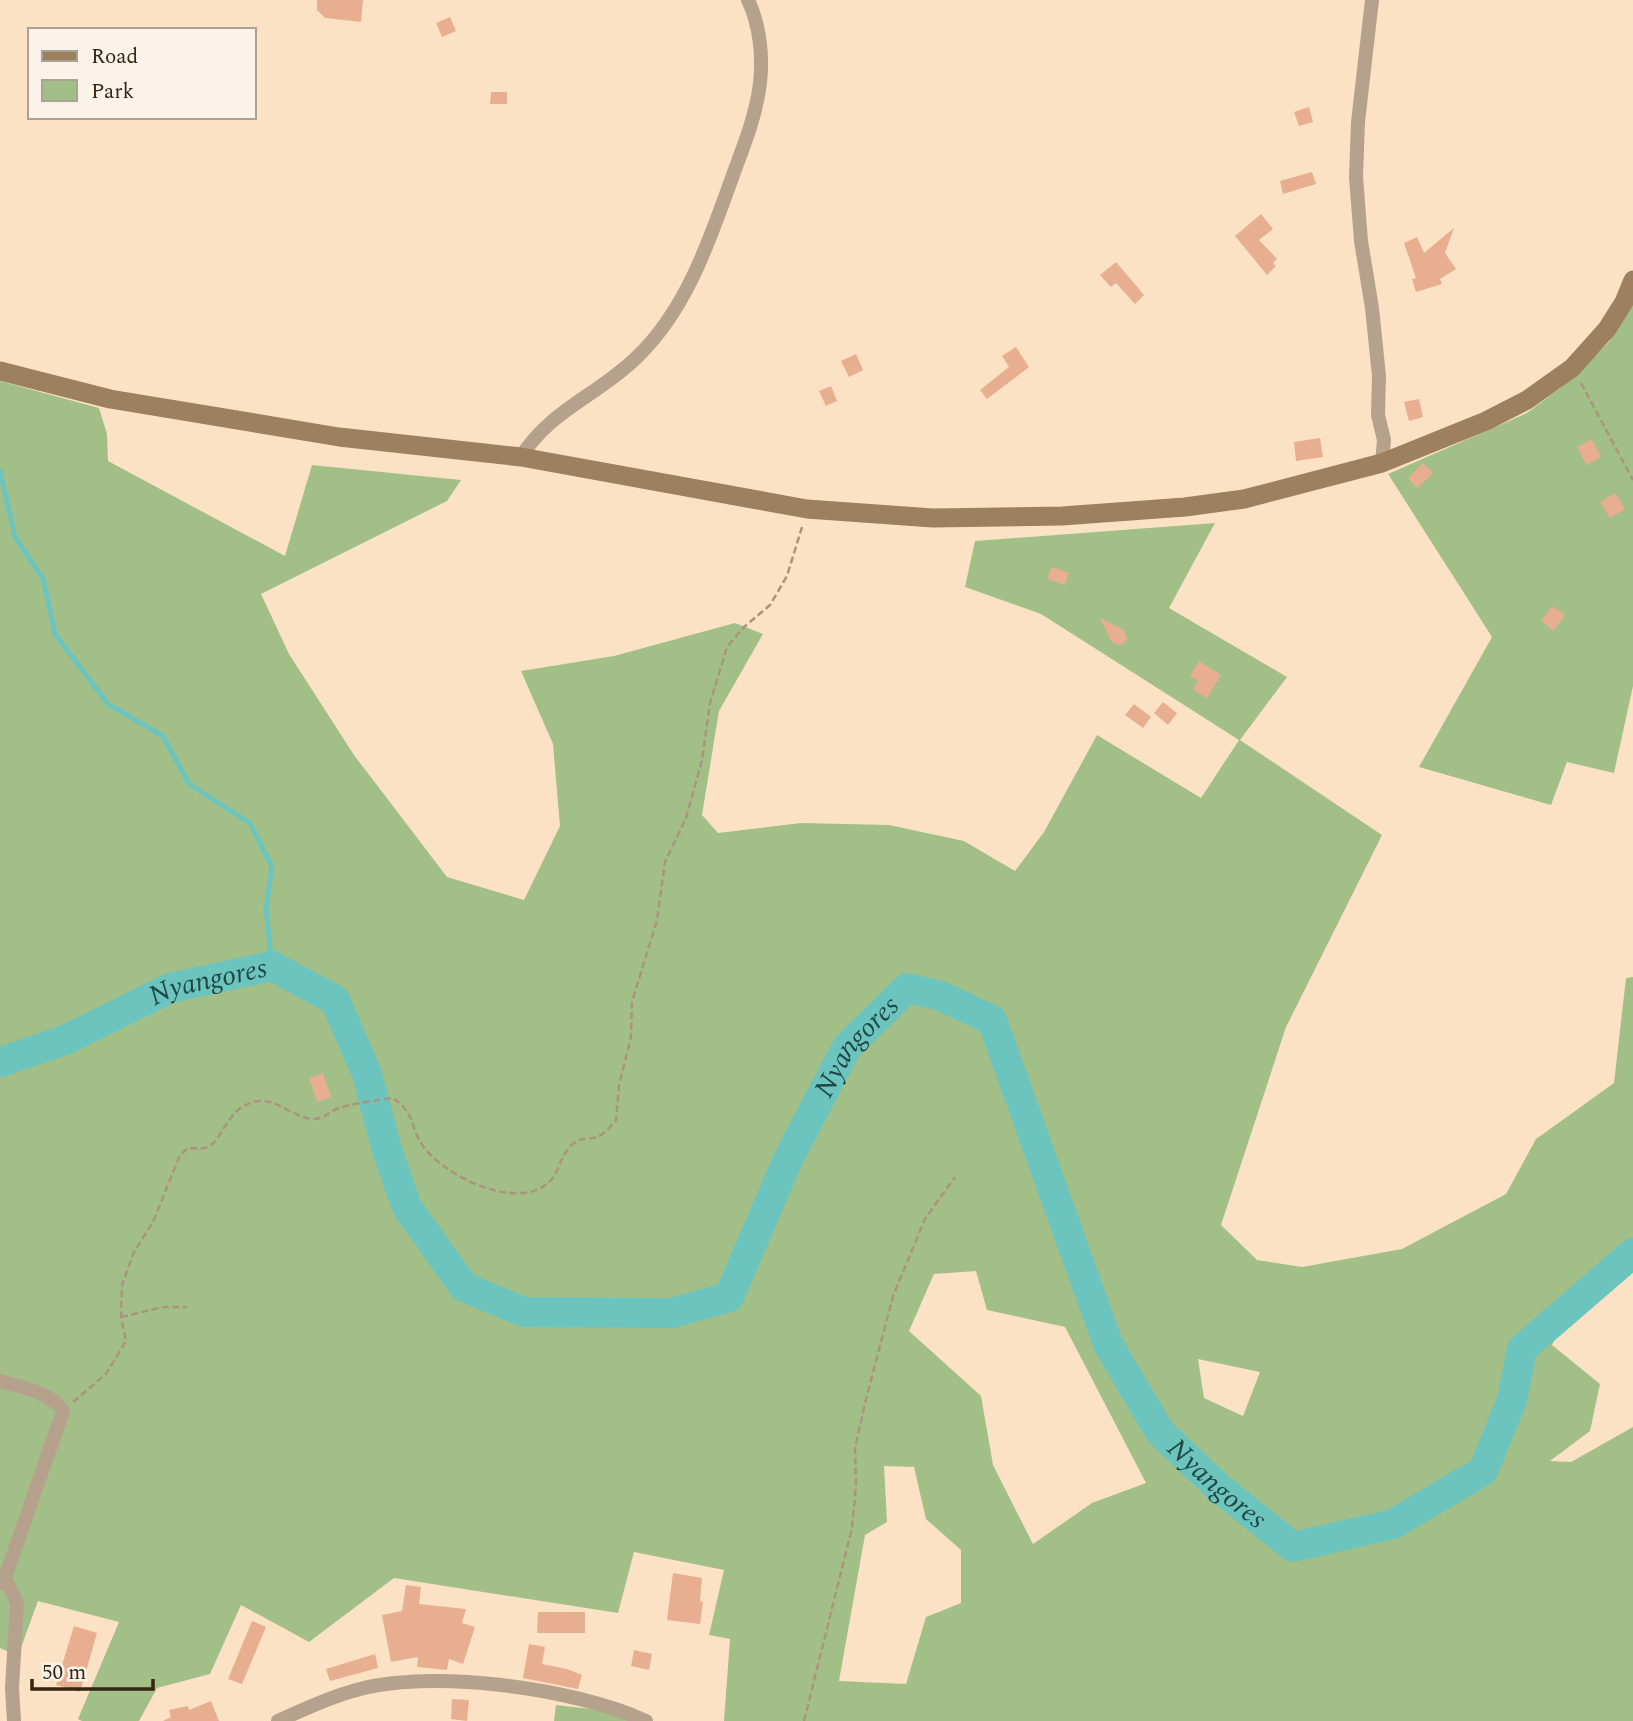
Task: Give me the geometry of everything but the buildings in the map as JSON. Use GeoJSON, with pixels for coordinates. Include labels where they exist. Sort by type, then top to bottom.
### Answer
{"type":"FeatureCollection","features":[{"type":"Feature","properties":{"kind":"street"},"geometry":{"type":"LineString","coordinates":[[521,457],[543,427],[638,357],[662,330],[692,279],[755,115],[760,80],[760,44],[753,10],[748,0]]}},
{"type":"Feature","properties":{"kind":"street"},"geometry":{"type":"LineString","coordinates":[[1372,0],[1358,122],[1356,177],[1361,241],[1379,376],[1378,415],[1384,440],[1382,463]]}},
{"type":"Feature","properties":{"kind":"street"},"geometry":{"type":"LineString","coordinates":[[0,371],[110,398],[339,437],[521,457],[807,509],[875,516],[1000,519],[1185,507],[1244,499],[1382,463],[1486,421],[1527,400],[1572,368],[1607,329],[1633,280]]}},
{"type":"Feature","properties":{"kind":"street"},"geometry":{"type":"LineString","coordinates":[[0,1381],[47,1397],[63,1411],[2,1580],[17,1603],[12,1688],[13,1721]]}},
{"type":"Feature","properties":{"kind":"street"},"geometry":{"type":"LineString","coordinates":[[278,1721],[354,1690],[384,1685],[464,1681],[588,1700],[646,1721]]}},
{"type":"Feature","properties":{"kind":"path"},"geometry":{"type":"LineString","coordinates":[[1572,368],[1633,480]]}},
{"type":"Feature","properties":{"kind":"path"},"geometry":{"type":"LineString","coordinates":[[63,1411],[106,1374],[126,1341],[121,1317],[122,1284],[134,1252],[153,1222],[180,1155],[188,1148],[206,1148],[217,1141],[224,1124],[238,1110],[254,1102],[276,1102],[295,1114],[314,1119],[325,1117],[338,1109],[392,1098],[405,1105],[423,1146],[445,1167],[475,1185],[510,1192],[534,1192],[550,1182],[563,1152],[576,1140],[599,1136],[616,1121],[620,1085],[631,1037],[632,1002],[657,920],[664,863],[687,818],[702,760],[710,703],[727,647],[744,627],[770,605],[787,576],[807,509]]}},
{"type":"Feature","properties":{"kind":"path"},"geometry":{"type":"LineString","coordinates":[[804,1721],[852,1528],[856,1486],[855,1448],[864,1403],[893,1296],[925,1219],[955,1177]]}},
{"type":"Feature","properties":{"kind":"path"},"geometry":{"type":"LineString","coordinates":[[121,1317],[163,1307],[187,1307]]}},
{"type":"Feature","properties":{"kind":"green space"},"geometry":{"type":"Polygon","coordinates":[[[1633,302],[1633,686],[1614,773],[1567,762],[1551,805],[1419,767],[1492,637],[1388,474],[1527,413],[1571,380],[1609,342],[1633,302]]]}},
{"type":"Feature","properties":{"kind":"green space"},"geometry":{"type":"Polygon","coordinates":[[[0,381],[99,408],[107,434],[108,461],[285,556],[312,465],[461,480],[447,501],[261,594],[289,654],[354,755],[447,877],[524,900],[560,826],[553,744],[521,671],[614,656],[735,623],[763,634],[719,711],[702,815],[718,833],[801,823],[889,825],[964,841],[1015,871],[1044,832],[1097,735],[1201,798],[1239,740],[1041,614],[965,587],[975,541],[1215,523],[1169,608],[1287,677],[1240,740],[1382,835],[1286,1027],[1221,1225],[1257,1260],[1302,1267],[1402,1249],[1506,1194],[1536,1139],[1614,1083],[1626,978],[1633,977],[1633,1261],[1563,1323],[1552,1345],[1600,1384],[1590,1431],[1550,1461],[1571,1462],[1633,1427],[1633,1721],[724,1721],[730,1639],[709,1635],[724,1570],[634,1552],[618,1613],[394,1578],[309,1642],[241,1605],[210,1674],[157,1688],[139,1721],[78,1719],[119,1622],[38,1601],[18,1656],[0,1648],[0,381]],[[976,1271],[934,1274],[909,1331],[981,1396],[993,1465],[1033,1544],[1092,1503],[1146,1483],[1065,1327],[987,1310],[976,1271]],[[1198,1359],[1204,1398],[1243,1416],[1260,1372],[1198,1359]],[[884,1466],[887,1522],[865,1535],[839,1681],[906,1684],[926,1617],[961,1603],[961,1550],[926,1519],[914,1467],[884,1466]]]}},
{"type":"Feature","properties":{"kind":"green space"},"geometry":{"type":"Polygon","coordinates":[[[556,1705],[643,1715],[648,1721],[554,1721],[556,1705]]]}},
{"type":"Feature","properties":{"kind":"waterway"},"geometry":{"type":"LineString","coordinates":[[0,471],[15,537],[43,579],[55,634],[108,704],[163,736],[189,784],[250,823],[272,867],[266,908],[272,966]]}},
{"type":"Feature","properties":{"kind":"waterway","name":"Nyangores"},"geometry":{"type":"LineString","coordinates":[[0,1062],[65,1040],[170,988],[272,966],[335,1000],[367,1074],[387,1150],[407,1207],[464,1287],[524,1312],[672,1313],[729,1297],[789,1157],[847,1047],[907,988],[941,996],[992,1020],[1108,1344],[1160,1432],[1218,1487],[1293,1547],[1393,1524],[1483,1471],[1512,1400],[1522,1349],[1633,1253]]}}]}
